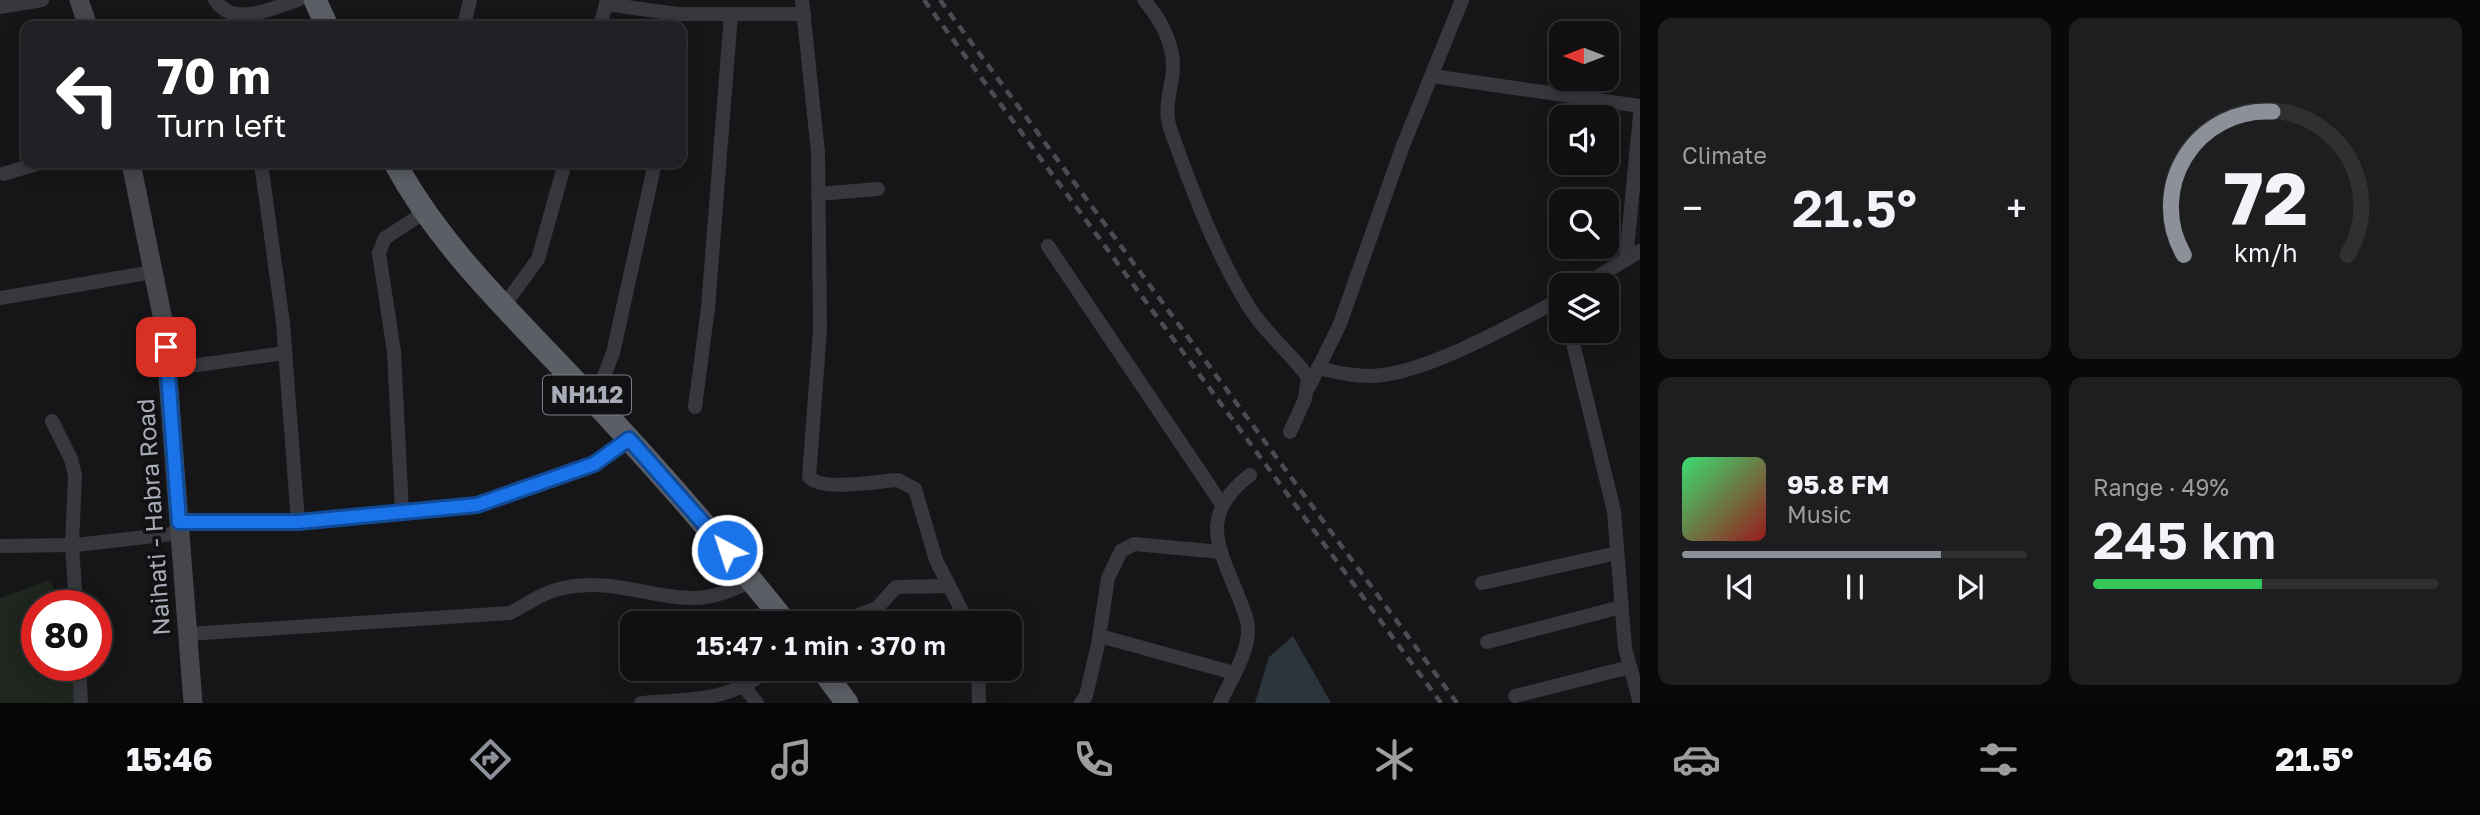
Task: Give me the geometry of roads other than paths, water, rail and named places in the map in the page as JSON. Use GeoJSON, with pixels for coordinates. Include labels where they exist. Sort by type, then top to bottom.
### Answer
{"type":"FeatureCollection","features":[{"type":"Feature","properties":{"kind":"highway"},"geometry":{"type":"LineString","coordinates":[[315,0],[325,21]]}},
{"type":"Feature","properties":{"kind":"highway","name":"NH112"},"geometry":{"type":"LineString","coordinates":[[399,168],[425,212],[503,307],[629,439],[776,611]]}},
{"type":"Feature","properties":{"kind":"highway"},"geometry":{"type":"LineString","coordinates":[[831,681],[847,703]]}},
{"type":"Feature","properties":{"kind":"main road"},"geometry":{"type":"LineString","coordinates":[[79,0],[86,21]]}},
{"type":"Feature","properties":{"kind":"main road","name":"Naihati - Habra Road"},"geometry":{"type":"LineString","coordinates":[[132,168],[164,325],[193,703]]}},
{"type":"Feature","properties":{"kind":"street"},"geometry":{"type":"LineString","coordinates":[[0,7],[42,0]]}},
{"type":"Feature","properties":{"kind":"street"},"geometry":{"type":"LineString","coordinates":[[215,0],[222,11],[242,14],[298,0]]}},
{"type":"Feature","properties":{"kind":"street"},"geometry":{"type":"LineString","coordinates":[[465,21],[470,0]]}},
{"type":"Feature","properties":{"kind":"street"},"geometry":{"type":"LineString","coordinates":[[1144,0],[1160,19],[1171,51],[1173,75],[1167,106],[1170,127],[1217,246],[1250,308],[1302,368],[1308,377],[1309,387]]}},
{"type":"Feature","properties":{"kind":"street"},"geometry":{"type":"LineString","coordinates":[[1290,432],[1340,324],[1402,148],[1462,0]]}},
{"type":"Feature","properties":{"kind":"street"},"geometry":{"type":"LineString","coordinates":[[601,21],[607,2],[672,20],[803,7],[818,152],[820,330],[809,477],[814,482],[826,485],[898,480],[915,489],[936,561],[962,611]]}},
{"type":"Feature","properties":{"kind":"street"},"geometry":{"type":"LineString","coordinates":[[695,407],[708,309],[731,14]]}},
{"type":"Feature","properties":{"kind":"street"},"geometry":{"type":"LineString","coordinates":[[1432,76],[1640,106]]}},
{"type":"Feature","properties":{"kind":"street"},"geometry":{"type":"LineString","coordinates":[[1626,260],[1640,115]]}},
{"type":"Feature","properties":{"kind":"street"},"geometry":{"type":"LineString","coordinates":[[3,174],[23,168]]}},
{"type":"Feature","properties":{"kind":"street"},"geometry":{"type":"LineString","coordinates":[[262,168],[273,233],[298,522]]}},
{"type":"Feature","properties":{"kind":"street"},"geometry":{"type":"LineString","coordinates":[[503,307],[538,260],[564,168]]}},
{"type":"Feature","properties":{"kind":"street"},"geometry":{"type":"LineString","coordinates":[[594,401],[613,353],[654,168]]}},
{"type":"Feature","properties":{"kind":"street"},"geometry":{"type":"LineString","coordinates":[[818,194],[878,189]]}},
{"type":"Feature","properties":{"kind":"street"},"geometry":{"type":"LineString","coordinates":[[402,512],[394,352],[379,253],[385,239],[425,212]]}},
{"type":"Feature","properties":{"kind":"street"},"geometry":{"type":"LineString","coordinates":[[1048,246],[1221,503]]}},
{"type":"Feature","properties":{"kind":"street"},"geometry":{"type":"LineString","coordinates":[[1604,273],[1640,251]]}},
{"type":"Feature","properties":{"kind":"street"},"geometry":{"type":"LineString","coordinates":[[0,298],[153,272]]}},
{"type":"Feature","properties":{"kind":"street"},"geometry":{"type":"LineString","coordinates":[[1318,368],[1361,376],[1397,372],[1452,351],[1549,306]]}},
{"type":"Feature","properties":{"kind":"street"},"geometry":{"type":"LineString","coordinates":[[1573,343],[1614,512],[1621,607],[1630,667],[1640,703]]}},
{"type":"Feature","properties":{"kind":"street"},"geometry":{"type":"LineString","coordinates":[[167,369],[285,353]]}},
{"type":"Feature","properties":{"kind":"street"},"geometry":{"type":"LineString","coordinates":[[52,421],[71,459],[75,475],[72,545],[75,590]]}},
{"type":"Feature","properties":{"kind":"street"},"geometry":{"type":"LineString","coordinates":[[0,546],[72,545],[180,527],[298,522],[477,505],[594,464],[629,439]]}},
{"type":"Feature","properties":{"kind":"street"},"geometry":{"type":"LineString","coordinates":[[1220,703],[1245,648],[1248,624],[1221,552],[1217,520],[1221,503],[1250,475]]}},
{"type":"Feature","properties":{"kind":"street"},"geometry":{"type":"LineString","coordinates":[[1081,703],[1088,687],[1100,636],[1108,578],[1121,551],[1134,544],[1221,552]]}},
{"type":"Feature","properties":{"kind":"street"},"geometry":{"type":"LineString","coordinates":[[1482,583],[1617,553]]}},
{"type":"Feature","properties":{"kind":"street"},"geometry":{"type":"LineString","coordinates":[[188,634],[510,613],[533,598],[561,588],[586,585],[619,585],[696,598],[726,593],[752,581]]}},
{"type":"Feature","properties":{"kind":"street"},"geometry":{"type":"LineString","coordinates":[[869,611],[877,608],[896,587],[948,586]]}},
{"type":"Feature","properties":{"kind":"street"},"geometry":{"type":"LineString","coordinates":[[1487,642],[1621,607]]}},
{"type":"Feature","properties":{"kind":"street"},"geometry":{"type":"LineString","coordinates":[[1100,636],[1234,673]]}},
{"type":"Feature","properties":{"kind":"street"},"geometry":{"type":"LineString","coordinates":[[1515,696],[1630,667]]}},
{"type":"Feature","properties":{"kind":"street"},"geometry":{"type":"LineString","coordinates":[[80,681],[81,703]]}},
{"type":"Feature","properties":{"kind":"street"},"geometry":{"type":"LineString","coordinates":[[641,703],[730,694],[754,681]]}},
{"type":"Feature","properties":{"kind":"street"},"geometry":{"type":"LineString","coordinates":[[978,681],[979,703]]}},
{"type":"Feature","properties":{"kind":"street"},"geometry":{"type":"LineString","coordinates":[[745,688],[757,703]]}},
{"type":"Feature","properties":{"kind":"railway"},"geometry":{"type":"LineString","coordinates":[[924,0],[1441,703]]}},
{"type":"Feature","properties":{"kind":"railway"},"geometry":{"type":"LineString","coordinates":[[940,0],[1457,703]]}}]}
